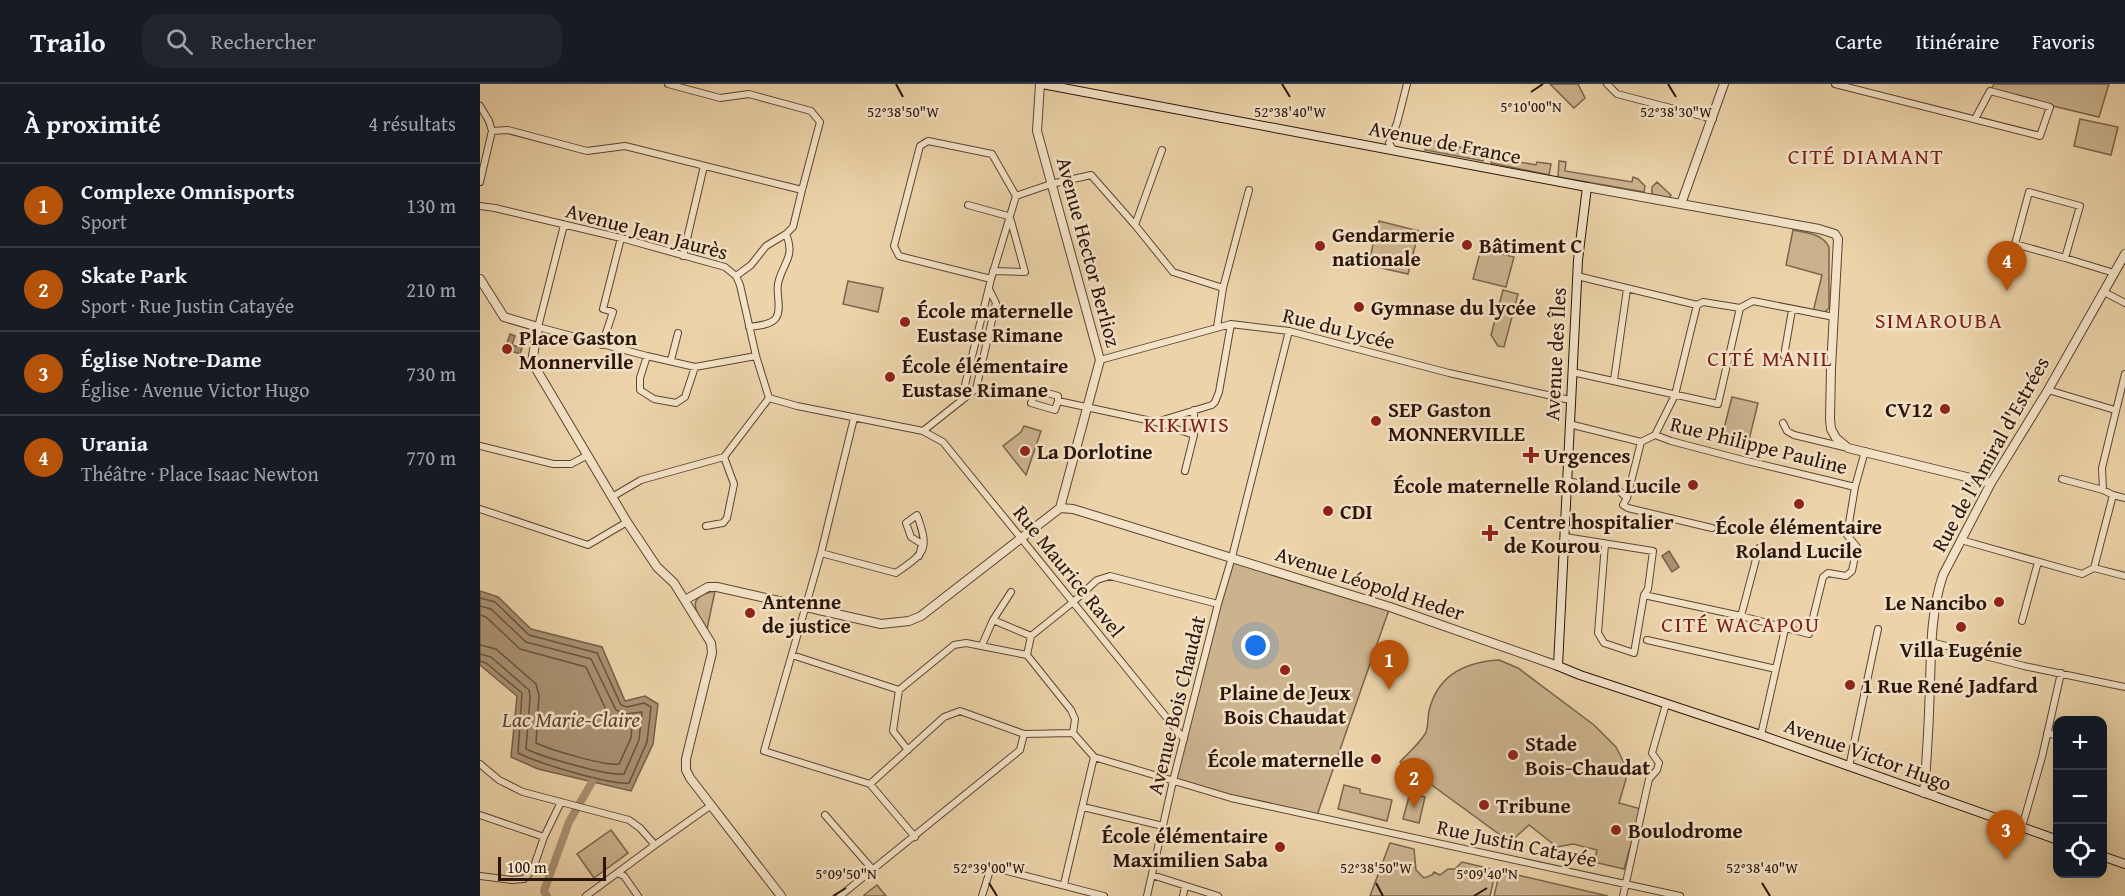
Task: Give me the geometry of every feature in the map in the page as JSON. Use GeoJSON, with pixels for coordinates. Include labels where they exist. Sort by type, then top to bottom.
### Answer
{"type":"FeatureCollection","features":[{"type":"Feature","properties":{"kind":"main road","name":"Avenue de France"},"geometry":{"type":"LineString","coordinates":[[1041,84],[1587,187]]}},
{"type":"Feature","properties":{"kind":"main road","name":"Avenue des Îles"},"geometry":{"type":"LineString","coordinates":[[1558,666],[1577,276],[1587,187]]}},
{"type":"Feature","properties":{"kind":"main road","name":"Avenue Léopold Heder"},"geometry":{"type":"LineString","coordinates":[[1558,666],[1666,704]]}},
{"type":"Feature","properties":{"kind":"main road","name":"Avenue Victor Hugo"},"geometry":{"type":"LineString","coordinates":[[1666,704],[1761,735],[2053,838]]}},
{"type":"Feature","properties":{"kind":"main road"},"geometry":{"type":"LineString","coordinates":[[2107,857],[2125,864]]}},
{"type":"Feature","properties":{"kind":"street"},"geometry":{"type":"LineString","coordinates":[[668,84],[720,98],[749,94],[811,111],[820,122],[793,227],[766,246],[751,265],[736,276]]}},
{"type":"Feature","properties":{"kind":"street","name":"Avenue Hector Berlioz"},"geometry":{"type":"LineString","coordinates":[[1041,84],[1037,131],[1100,360],[1060,508]]}},
{"type":"Feature","properties":{"kind":"street"},"geometry":{"type":"LineString","coordinates":[[1388,148],[1407,84]]}},
{"type":"Feature","properties":{"kind":"street"},"geometry":{"type":"LineString","coordinates":[[1607,84],[1617,94],[1713,119]]}},
{"type":"Feature","properties":{"kind":"street"},"geometry":{"type":"LineString","coordinates":[[1681,204],[1724,84]]}},
{"type":"Feature","properties":{"kind":"street"},"geometry":{"type":"LineString","coordinates":[[1835,84],[2040,136],[2050,107],[1990,91],[1986,84]]}},
{"type":"Feature","properties":{"kind":"street"},"geometry":{"type":"LineString","coordinates":[[1975,119],[1990,91]]}},
{"type":"Feature","properties":{"kind":"street"},"geometry":{"type":"LineString","coordinates":[[480,106],[492,131],[480,182]]}},
{"type":"Feature","properties":{"kind":"street"},"geometry":{"type":"LineString","coordinates":[[492,131],[508,130],[587,151],[625,146],[802,190]]}},
{"type":"Feature","properties":{"kind":"street"},"geometry":{"type":"LineString","coordinates":[[991,279],[898,256],[895,251],[894,246],[920,146],[928,141],[992,154],[1016,196]]}},
{"type":"Feature","properties":{"kind":"street"},"geometry":{"type":"LineString","coordinates":[[1135,225],[1162,150]]}},
{"type":"Feature","properties":{"kind":"street"},"geometry":{"type":"LineString","coordinates":[[683,256],[704,166]]}},
{"type":"Feature","properties":{"kind":"street"},"geometry":{"type":"LineString","coordinates":[[961,401],[993,271],[1016,196],[1052,184],[1091,175],[1173,272],[1223,288]]}},
{"type":"Feature","properties":{"kind":"street","name":"Avenue de France"},"geometry":{"type":"LineString","coordinates":[[1587,187],[1819,229],[1835,234],[1838,239],[1834,317]]}},
{"type":"Feature","properties":{"kind":"street"},"geometry":{"type":"LineString","coordinates":[[1217,327],[1223,288],[1249,190]]}},
{"type":"Feature","properties":{"kind":"street"},"geometry":{"type":"LineString","coordinates":[[2066,258],[2080,207],[2029,192],[2015,244],[2114,273]]}},
{"type":"Feature","properties":{"kind":"street"},"geometry":{"type":"LineString","coordinates":[[968,205],[1008,216]]}},
{"type":"Feature","properties":{"kind":"street","name":"Avenue Jean Jaurès"},"geometry":{"type":"LineString","coordinates":[[480,206],[621,238],[725,267],[736,276],[740,285],[756,356],[769,398]]}},
{"type":"Feature","properties":{"kind":"street"},"geometry":{"type":"LineString","coordinates":[[993,271],[1025,272],[1008,216]]}},
{"type":"Feature","properties":{"kind":"street"},"geometry":{"type":"LineString","coordinates":[[564,225],[538,327],[532,362],[627,522],[657,567],[674,583],[711,644],[712,653],[686,759],[686,770],[710,806],[781,896]]}},
{"type":"Feature","properties":{"kind":"street"},"geometry":{"type":"LineString","coordinates":[[749,327],[770,322],[776,318],[778,284],[789,259],[791,246],[786,234]]}},
{"type":"Feature","properties":{"kind":"street"},"geometry":{"type":"LineString","coordinates":[[602,345],[612,312],[603,309],[621,238]]}},
{"type":"Feature","properties":{"kind":"street","name":"Rue de l'Amiral d'Estrées"},"geometry":{"type":"LineString","coordinates":[[1924,793],[1931,626],[1943,575],[1991,483],[2048,390],[2125,254]]}},
{"type":"Feature","properties":{"kind":"street"},"geometry":{"type":"LineString","coordinates":[[1577,276],[1697,305],[1702,302],[1740,308],[1753,301],[1834,317],[1830,387],[1831,429],[1836,438],[1848,448]]}},
{"type":"Feature","properties":{"kind":"street"},"geometry":{"type":"LineString","coordinates":[[480,279],[504,317],[602,345],[695,366],[756,356]]}},
{"type":"Feature","properties":{"kind":"street"},"geometry":{"type":"LineString","coordinates":[[612,497],[641,480],[724,457],[769,398],[797,406],[923,431],[976,389],[996,303],[989,289]]}},
{"type":"Feature","properties":{"kind":"street"},"geometry":{"type":"LineString","coordinates":[[1614,380],[1627,289]]}},
{"type":"Feature","properties":{"kind":"street"},"geometry":{"type":"LineString","coordinates":[[2104,292],[2125,303]]}},
{"type":"Feature","properties":{"kind":"street"},"geometry":{"type":"LineString","coordinates":[[1569,424],[1641,442],[1655,435],[1675,395],[1697,305]]}},
{"type":"Feature","properties":{"kind":"street"},"geometry":{"type":"LineString","coordinates":[[1572,372],[1718,404],[1740,308]]}},
{"type":"Feature","properties":{"kind":"street"},"geometry":{"type":"LineString","coordinates":[[1784,356],[1792,310]]}},
{"type":"Feature","properties":{"kind":"street"},"geometry":{"type":"LineString","coordinates":[[1156,422],[1212,405],[1215,402],[1219,392],[1231,324]]}},
{"type":"Feature","properties":{"kind":"street","name":"Rue du Lycée"},"geometry":{"type":"LineString","coordinates":[[1100,360],[1231,324],[1289,331],[1449,373],[1570,400]]}},
{"type":"Feature","properties":{"kind":"street","name":"Avenue Bois Chaudat"},"geometry":{"type":"LineString","coordinates":[[1147,896],[1173,781],[1289,331]]}},
{"type":"Feature","properties":{"kind":"street"},"geometry":{"type":"LineString","coordinates":[[671,360],[678,333]]}},
{"type":"Feature","properties":{"kind":"street"},"geometry":{"type":"LineString","coordinates":[[647,356],[640,378],[640,390],[654,399],[676,403],[685,397],[695,366]]}},
{"type":"Feature","properties":{"kind":"street"},"geometry":{"type":"LineString","coordinates":[[2103,490],[2102,468],[2125,374]]}},
{"type":"Feature","properties":{"kind":"street"},"geometry":{"type":"LineString","coordinates":[[1037,390],[1058,396],[1058,401],[1054,411],[1032,404],[1037,390]]}},
{"type":"Feature","properties":{"kind":"street"},"geometry":{"type":"LineString","coordinates":[[2048,390],[2115,410]]}},
{"type":"Feature","properties":{"kind":"street"},"geometry":{"type":"LineString","coordinates":[[1058,401],[1086,409],[1156,422],[1194,435]]}},
{"type":"Feature","properties":{"kind":"street"},"geometry":{"type":"LineString","coordinates":[[1185,471],[1194,435],[1194,410]]}},
{"type":"Feature","properties":{"kind":"street"},"geometry":{"type":"LineString","coordinates":[[855,418],[821,553],[764,752],[870,784],[915,837]]}},
{"type":"Feature","properties":{"kind":"street"},"geometry":{"type":"LineString","coordinates":[[1784,423],[1787,431],[1794,435],[1991,483]]}},
{"type":"Feature","properties":{"kind":"street","name":"Rue Maurice Ravel"},"geometry":{"type":"LineString","coordinates":[[923,431],[943,442],[1184,739]]}},
{"type":"Feature","properties":{"kind":"street","name":"Rue Philippe Pauline"},"geometry":{"type":"LineString","coordinates":[[1655,435],[1734,458],[1855,487]]}},
{"type":"Feature","properties":{"kind":"street"},"geometry":{"type":"LineString","coordinates":[[1641,442],[1627,498],[1623,505],[1712,528]]}},
{"type":"Feature","properties":{"kind":"street"},"geometry":{"type":"LineString","coordinates":[[480,446],[553,464],[571,464],[586,456]]}},
{"type":"Feature","properties":{"kind":"street"},"geometry":{"type":"LineString","coordinates":[[1644,595],[1741,616],[1809,634],[1824,577],[1828,573],[1846,576],[1852,571],[1857,547],[1846,535],[1855,487],[1865,451]]}},
{"type":"Feature","properties":{"kind":"street"},"geometry":{"type":"LineString","coordinates":[[706,526],[723,523],[727,518],[734,483],[724,457]]}},
{"type":"Feature","properties":{"kind":"street"},"geometry":{"type":"LineString","coordinates":[[2062,479],[2125,498]]}},
{"type":"Feature","properties":{"kind":"street"},"geometry":{"type":"LineString","coordinates":[[1567,481],[1619,491],[1627,498]]}},
{"type":"Feature","properties":{"kind":"street"},"geometry":{"type":"LineString","coordinates":[[2094,568],[2113,495]]}},
{"type":"Feature","properties":{"kind":"street"},"geometry":{"type":"LineString","coordinates":[[685,600],[708,587],[717,587],[881,624],[909,621],[921,616],[1060,508]]}},
{"type":"Feature","properties":{"kind":"street","name":"Avenue Léopold Heder"},"geometry":{"type":"LineString","coordinates":[[1060,508],[1073,509],[1232,557],[1558,666]]}},
{"type":"Feature","properties":{"kind":"street"},"geometry":{"type":"LineString","coordinates":[[480,509],[588,545],[627,522]]}},
{"type":"Feature","properties":{"kind":"street"},"geometry":{"type":"LineString","coordinates":[[821,553],[897,573],[919,556],[925,546],[923,532],[916,515],[906,523],[911,537],[922,544],[919,556]]}},
{"type":"Feature","properties":{"kind":"street"},"geometry":{"type":"LineString","coordinates":[[1565,537],[1653,551],[1648,589],[1644,595],[1634,653],[1604,643],[1600,640],[1598,633],[1605,544]]}},
{"type":"Feature","properties":{"kind":"street"},"geometry":{"type":"LineString","coordinates":[[1962,540],[2082,574],[2094,568],[2125,576]]}},
{"type":"Feature","properties":{"kind":"street"},"geometry":{"type":"LineString","coordinates":[[1741,616],[1759,548]]}},
{"type":"Feature","properties":{"kind":"street"},"geometry":{"type":"LineString","coordinates":[[2022,621],[2038,562]]}},
{"type":"Feature","properties":{"kind":"street"},"geometry":{"type":"LineString","coordinates":[[1027,656],[1031,636],[1097,580],[1110,576],[1218,604]]}},
{"type":"Feature","properties":{"kind":"street"},"geometry":{"type":"LineString","coordinates":[[982,645],[993,620],[1011,592]]}},
{"type":"Feature","properties":{"kind":"street"},"geometry":{"type":"LineString","coordinates":[[993,620],[1031,636]]}},
{"type":"Feature","properties":{"kind":"street"},"geometry":{"type":"LineString","coordinates":[[1761,735],[1785,629]]}},
{"type":"Feature","properties":{"kind":"street"},"geometry":{"type":"LineString","coordinates":[[1849,767],[1878,629]]}},
{"type":"Feature","properties":{"kind":"street"},"geometry":{"type":"LineString","coordinates":[[1647,640],[1776,669]]}},
{"type":"Feature","properties":{"kind":"street"},"geometry":{"type":"LineString","coordinates":[[908,750],[893,731],[899,690],[954,645],[966,642],[1027,656],[1071,710],[1075,719],[1073,733],[1094,757],[1064,884]]}},
{"type":"Feature","properties":{"kind":"street"},"geometry":{"type":"LineString","coordinates":[[1931,642],[2125,687]]}},
{"type":"Feature","properties":{"kind":"street"},"geometry":{"type":"LineString","coordinates":[[792,655],[899,690]]}},
{"type":"Feature","properties":{"kind":"street"},"geometry":{"type":"LineString","coordinates":[[2022,827],[2061,673]]}},
{"type":"Feature","properties":{"kind":"street"},"geometry":{"type":"LineString","coordinates":[[1623,896],[1649,779],[1657,770],[1659,763],[1652,753],[1666,704]]}},
{"type":"Feature","properties":{"kind":"street"},"geometry":{"type":"LineString","coordinates":[[870,784],[944,717],[960,711],[1024,734],[1073,733]]}},
{"type":"Feature","properties":{"kind":"street"},"geometry":{"type":"LineString","coordinates":[[2047,733],[2053,735]]}},
{"type":"Feature","properties":{"kind":"street"},"geometry":{"type":"LineString","coordinates":[[840,896],[1020,750],[1024,734]]}},
{"type":"Feature","properties":{"kind":"street","name":"Rue Justin Catayée"},"geometry":{"type":"LineString","coordinates":[[1094,757],[1231,798],[1293,813],[1680,896]]}},
{"type":"Feature","properties":{"kind":"street"},"geometry":{"type":"LineString","coordinates":[[480,764],[499,780],[523,792],[629,820],[640,828],[655,845]]}},
{"type":"Feature","properties":{"kind":"street"},"geometry":{"type":"LineString","coordinates":[[480,876],[512,880],[524,879],[533,869],[544,837],[561,802]]}},
{"type":"Feature","properties":{"kind":"street"},"geometry":{"type":"LineString","coordinates":[[586,896],[710,806]]}},
{"type":"Feature","properties":{"kind":"street"},"geometry":{"type":"LineString","coordinates":[[1083,807],[1163,826]]}},
{"type":"Feature","properties":{"kind":"street"},"geometry":{"type":"LineString","coordinates":[[480,815],[544,837]]}},
{"type":"Feature","properties":{"kind":"street"},"geometry":{"type":"LineString","coordinates":[[825,815],[873,870]]}},
{"type":"Feature","properties":{"kind":"street"},"geometry":{"type":"LineString","coordinates":[[982,896],[991,867],[1104,896]]}},
{"type":"Feature","properties":{"kind":"street"},"geometry":{"type":"LineString","coordinates":[[617,873],[624,876],[638,896]]}},
{"type":"Feature","properties":{"kind":"street"},"geometry":{"type":"LineString","coordinates":[[1152,875],[1218,896]]}},
{"type":"Feature","properties":{"kind":"street"},"geometry":{"type":"LineString","coordinates":[[1183,896],[1185,886]]}},
{"type":"Feature","properties":{"kind":"shaded area"},"geometry":{"type":"Polygon","coordinates":[[[1550,84],[1578,84],[1585,98],[1574,108],[1550,84]]]}},
{"type":"Feature","properties":{"kind":"shaded area"},"geometry":{"type":"Polygon","coordinates":[[[1994,84],[2109,84],[2099,117],[1990,91],[1994,84]]]}},
{"type":"Feature","properties":{"kind":"shaded area"},"geometry":{"type":"Polygon","coordinates":[[[2080,119],[2118,127],[2111,155],[2074,146],[2080,119]]]}},
{"type":"Feature","properties":{"kind":"shaded area"},"geometry":{"type":"Polygon","coordinates":[[[1417,138],[1448,144],[1450,140],[1463,149],[1481,154],[1484,157],[1483,161],[1425,150],[1425,145],[1416,143],[1417,138]]]}},
{"type":"Feature","properties":{"kind":"shaded area"},"geometry":{"type":"Polygon","coordinates":[[[1493,155],[1497,158],[1536,165],[1537,162],[1551,164],[1549,175],[1491,163],[1493,155]]]}},
{"type":"Feature","properties":{"kind":"shaded area"},"geometry":{"type":"Polygon","coordinates":[[[1559,161],[1566,162],[1565,171],[1632,182],[1633,177],[1645,186],[1644,192],[1558,177],[1559,161]]]}},
{"type":"Feature","properties":{"kind":"shaded area"},"geometry":{"type":"Polygon","coordinates":[[[1657,182],[1671,195],[1669,198],[1652,194],[1652,187],[1657,182]]]}},
{"type":"Feature","properties":{"kind":"shaded area"},"geometry":{"type":"Polygon","coordinates":[[[1379,221],[1419,231],[1408,274],[1368,265],[1379,221]]]}},
{"type":"Feature","properties":{"kind":"shaded area"},"geometry":{"type":"Polygon","coordinates":[[[1793,230],[1818,236],[1829,247],[1829,308],[1824,313],[1813,312],[1822,275],[1786,265],[1793,230]]]}},
{"type":"Feature","properties":{"kind":"shaded area"},"geometry":{"type":"Polygon","coordinates":[[[1481,249],[1514,257],[1506,287],[1473,279],[1481,249]]]}},
{"type":"Feature","properties":{"kind":"shaded area"},"geometry":{"type":"Polygon","coordinates":[[[848,281],[883,288],[878,312],[843,304],[848,281]]]}},
{"type":"Feature","properties":{"kind":"shaded area"},"geometry":{"type":"Polygon","coordinates":[[[1503,290],[1518,294],[1504,347],[1498,346],[1491,335],[1503,290]]]}},
{"type":"Feature","properties":{"kind":"shaded area"},"geometry":{"type":"Polygon","coordinates":[[[1732,397],[1758,403],[1747,448],[1721,440],[1732,397]]]}},
{"type":"Feature","properties":{"kind":"shaded area"},"geometry":{"type":"Polygon","coordinates":[[[1024,426],[1041,431],[1026,475],[1003,446],[1021,432],[1024,426]]]}},
{"type":"Feature","properties":{"kind":"shaded area","name":"Plaine de Jeux Bois Chaudat"},"geometry":{"type":"Polygon","coordinates":[[[1232,557],[1390,607],[1316,818],[1173,781],[1232,557]]]}},
{"type":"Feature","properties":{"kind":"shaded area"},"geometry":{"type":"Polygon","coordinates":[[[715,591],[707,629],[695,605],[699,597],[715,591]]]}},
{"type":"Feature","properties":{"kind":"shaded area","name":"Stade Bois-Chaudat"},"geometry":{"type":"Polygon","coordinates":[[[1499,660],[1518,668],[1594,725],[1616,747],[1624,763],[1626,779],[1619,803],[1641,809],[1624,869],[1594,862],[1597,850],[1573,844],[1557,847],[1529,825],[1510,842],[1400,762],[1425,734],[1433,699],[1446,680],[1464,668],[1499,660]]]}},
{"type":"Feature","properties":{"kind":"shaded area"},"geometry":{"type":"Polygon","coordinates":[[[1344,785],[1360,789],[1360,793],[1392,800],[1387,821],[1338,809],[1344,785]]]}},
{"type":"Feature","properties":{"kind":"shaded area"},"geometry":{"type":"Polygon","coordinates":[[[1410,793],[1425,797],[1419,823],[1403,819],[1410,793]]]}},
{"type":"Feature","properties":{"kind":"shaded area"},"geometry":{"type":"Polygon","coordinates":[[[611,830],[628,853],[594,878],[577,854],[611,830]]]}},
{"type":"Feature","properties":{"kind":"shaded area"},"geometry":{"type":"Polygon","coordinates":[[[1390,843],[1414,849],[1416,870],[1424,878],[1434,872],[1440,875],[1448,869],[1455,869],[1462,862],[1496,870],[1490,896],[1370,896],[1390,843]]]}},
{"type":"Feature","properties":{"kind":"shaded area"},"geometry":{"type":"Polygon","coordinates":[[[1500,871],[1608,896],[1494,896],[1500,871]]]}},
{"type":"Feature","properties":{"kind":"shaded area"},"geometry":{"type":"Polygon","coordinates":[[[877,885],[886,896],[864,896],[864,895],[877,885]]]}},
{"type":"Feature","properties":{"kind":"water","name":"Place Gaston Monnerville"},"geometry":{"type":"Polygon","coordinates":[[[510,334],[515,336],[512,345],[522,348],[520,354],[505,349],[510,334]]]}},
{"type":"Feature","properties":{"kind":"water"},"geometry":{"type":"Polygon","coordinates":[[[1669,551],[1679,567],[1672,572],[1662,556],[1669,551]]]}},
{"type":"Feature","properties":{"kind":"water","name":"Lac Marie-Claire"},"geometry":{"type":"Polygon","coordinates":[[[480,591],[498,597],[531,629],[602,647],[625,701],[645,696],[658,704],[653,744],[631,791],[538,769],[511,757],[517,696],[480,665],[480,591]]]}},
{"type":"Feature","properties":{"kind":"waterway"},"geometry":{"type":"LineString","coordinates":[[547,896],[544,891],[569,822],[592,782]]}},
{"type":"Feature","properties":{"kind":"place","name":"Bâtiment C"},"geometry":{"type":"Point","coordinates":[1467,245]}},
{"type":"Feature","properties":{"kind":"place","name":"Gendarmerie nationale"},"geometry":{"type":"Point","coordinates":[1320,246]}},
{"type":"Feature","properties":{"kind":"place","name":"Urania"},"geometry":{"type":"Point","coordinates":[2007,291]}},
{"type":"Feature","properties":{"kind":"place","name":"Gymnase du lycée"},"geometry":{"type":"Point","coordinates":[1359,307]}},
{"type":"Feature","properties":{"kind":"place","name":"École maternelle Eustase Rimane"},"geometry":{"type":"Point","coordinates":[905,322]}},
{"type":"Feature","properties":{"kind":"place","name":"Place Gaston Monnerville"},"geometry":{"type":"Point","coordinates":[507,349]}},
{"type":"Feature","properties":{"kind":"place","name":"École élémentaire Eustase Rimane"},"geometry":{"type":"Point","coordinates":[890,377]}},
{"type":"Feature","properties":{"kind":"place","name":"CV12"},"geometry":{"type":"Point","coordinates":[1945,409]}},
{"type":"Feature","properties":{"kind":"place","name":"SEP Gaston MONNERVILLE"},"geometry":{"type":"Point","coordinates":[1376,421]}},
{"type":"Feature","properties":{"kind":"place","name":"La Dorlotine"},"geometry":{"type":"Point","coordinates":[1025,451]}},
{"type":"Feature","properties":{"kind":"place","name":"Urgences"},"geometry":{"type":"Point","coordinates":[1531,455]}},
{"type":"Feature","properties":{"kind":"place","name":"École maternelle Roland Lucile"},"geometry":{"type":"Point","coordinates":[1693,485]}},
{"type":"Feature","properties":{"kind":"place","name":"École élémentaire Roland Lucile"},"geometry":{"type":"Point","coordinates":[1799,504]}},
{"type":"Feature","properties":{"kind":"place","name":"CDI"},"geometry":{"type":"Point","coordinates":[1328,511]}},
{"type":"Feature","properties":{"kind":"place","name":"Centre hospitalier de Kourou"},"geometry":{"type":"Point","coordinates":[1490,533]}},
{"type":"Feature","properties":{"kind":"place","name":"Le Nancibo"},"geometry":{"type":"Point","coordinates":[1999,602]}},
{"type":"Feature","properties":{"kind":"place","name":"Antenne de justice"},"geometry":{"type":"Point","coordinates":[750,613]}},
{"type":"Feature","properties":{"kind":"place","name":"Villa Eugénie"},"geometry":{"type":"Point","coordinates":[1961,627]}},
{"type":"Feature","properties":{"kind":"place","name":"Plaine de Jeux Bois Chaudat"},"geometry":{"type":"Point","coordinates":[1285,670]}},
{"type":"Feature","properties":{"kind":"place","name":"1 Rue René Jadfard"},"geometry":{"type":"Point","coordinates":[1850,685]}},
{"type":"Feature","properties":{"kind":"place","name":"Complexe Omnisports"},"geometry":{"type":"Point","coordinates":[1389,690]}},
{"type":"Feature","properties":{"kind":"place","name":"Stade Bois-Chaudat"},"geometry":{"type":"Point","coordinates":[1513,755]}},
{"type":"Feature","properties":{"kind":"place","name":"École maternelle"},"geometry":{"type":"Point","coordinates":[1376,759]}},
{"type":"Feature","properties":{"kind":"place","name":"Tribune"},"geometry":{"type":"Point","coordinates":[1484,805]}},
{"type":"Feature","properties":{"kind":"place","name":"Skate Park"},"geometry":{"type":"Point","coordinates":[1414,808]}},
{"type":"Feature","properties":{"kind":"place","name":"Boulodrome"},"geometry":{"type":"Point","coordinates":[1616,830]}},
{"type":"Feature","properties":{"kind":"place","name":"École élémentaire Maximilien Saba"},"geometry":{"type":"Point","coordinates":[1280,847]}},
{"type":"Feature","properties":{"kind":"place","name":"Église Notre-Dame"},"geometry":{"type":"Point","coordinates":[2006,860]}},
{"type":"Feature","properties":{"kind":"district","name":"CITÉ DIAMANT"},"geometry":{"type":"Point","coordinates":[1866,156]}},
{"type":"Feature","properties":{"kind":"district","name":"SIMAROUBA"},"geometry":{"type":"Point","coordinates":[1939,320]}},
{"type":"Feature","properties":{"kind":"district","name":"CITÉ MANIL"},"geometry":{"type":"Point","coordinates":[1770,358]}},
{"type":"Feature","properties":{"kind":"district","name":"KIKIWIS"},"geometry":{"type":"Point","coordinates":[1187,424]}},
{"type":"Feature","properties":{"kind":"district","name":"CITÉ WACAPOU"},"geometry":{"type":"Point","coordinates":[1741,624]}}]}
